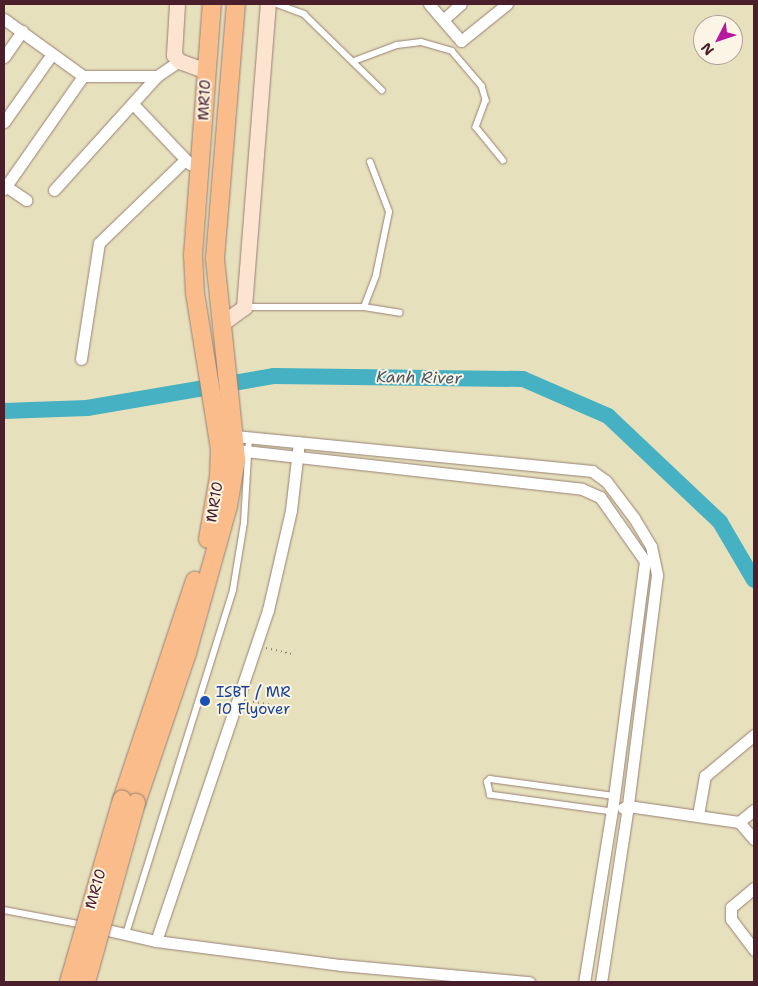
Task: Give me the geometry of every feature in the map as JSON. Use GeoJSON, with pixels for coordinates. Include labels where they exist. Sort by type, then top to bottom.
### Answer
{"type":"FeatureCollection","features":[{"type":"Feature","properties":{"kind":"main road","name":"MR10"},"geometry":{"type":"LineString","coordinates":[[69,982],[129,802],[204,554],[219,476],[217,424],[195,293],[194,255],[202,172],[212,4]]}},
{"type":"Feature","properties":{"kind":"main road","name":"MR10"},"geometry":{"type":"LineString","coordinates":[[86,982],[129,802],[190,644],[228,506],[241,439],[222,332],[215,258],[236,4]]}},
{"type":"Feature","properties":{"kind":"street"},"geometry":{"type":"LineString","coordinates":[[177,4],[173,52],[179,61],[207,71]]}},
{"type":"Feature","properties":{"kind":"street"},"geometry":{"type":"LineString","coordinates":[[222,332],[244,307],[268,4]]}},
{"type":"Feature","properties":{"kind":"street"},"geometry":{"type":"LineString","coordinates":[[429,4],[461,41],[507,4]]}},
{"type":"Feature","properties":{"kind":"street"},"geometry":{"type":"LineString","coordinates":[[443,20],[461,4]]}},
{"type":"Feature","properties":{"kind":"street"},"geometry":{"type":"LineString","coordinates":[[4,19],[83,76],[157,76]]}},
{"type":"Feature","properties":{"kind":"street"},"geometry":{"type":"LineString","coordinates":[[4,57],[22,31]]}},
{"type":"Feature","properties":{"kind":"street"},"geometry":{"type":"LineString","coordinates":[[4,122],[52,54]]}},
{"type":"Feature","properties":{"kind":"street"},"geometry":{"type":"LineString","coordinates":[[54,190],[157,76],[179,61]]}},
{"type":"Feature","properties":{"kind":"street"},"geometry":{"type":"LineString","coordinates":[[26,200],[4,187],[83,76]]}},
{"type":"Feature","properties":{"kind":"street"},"geometry":{"type":"LineString","coordinates":[[133,104],[185,160],[202,172]]}},
{"type":"Feature","properties":{"kind":"street"},"geometry":{"type":"LineString","coordinates":[[81,359],[99,243],[185,160]]}},
{"type":"Feature","properties":{"kind":"street"},"geometry":{"type":"LineString","coordinates":[[241,439],[299,442],[567,467],[592,471],[606,481],[651,546],[657,575],[628,806],[601,982]]}},
{"type":"Feature","properties":{"kind":"street"},"geometry":{"type":"LineString","coordinates":[[241,439],[297,458],[582,489],[600,497],[645,561],[612,812],[584,982]]}},
{"type":"Feature","properties":{"kind":"street"},"geometry":{"type":"LineString","coordinates":[[156,941],[256,645],[280,564],[299,442]]}},
{"type":"Feature","properties":{"kind":"street"},"geometry":{"type":"LineString","coordinates":[[698,815],[705,776],[754,734]]}},
{"type":"Feature","properties":{"kind":"street"},"geometry":{"type":"LineString","coordinates":[[614,796],[628,806]]}},
{"type":"Feature","properties":{"kind":"street"},"geometry":{"type":"LineString","coordinates":[[612,812],[628,806],[739,822],[754,840]]}},
{"type":"Feature","properties":{"kind":"street"},"geometry":{"type":"LineString","coordinates":[[739,822],[754,810]]}},
{"type":"Feature","properties":{"kind":"street"},"geometry":{"type":"LineString","coordinates":[[754,888],[731,907],[731,919],[754,950]]}},
{"type":"Feature","properties":{"kind":"street"},"geometry":{"type":"LineString","coordinates":[[78,924],[156,941],[341,964],[529,982]]}},
{"type":"Feature","properties":{"kind":"lane"},"geometry":{"type":"LineString","coordinates":[[277,4],[304,14],[382,90]]}},
{"type":"Feature","properties":{"kind":"lane"},"geometry":{"type":"LineString","coordinates":[[354,61],[397,45],[421,42],[452,51],[482,86],[486,100],[476,127],[503,160]]}},
{"type":"Feature","properties":{"kind":"lane"},"geometry":{"type":"LineString","coordinates":[[364,307],[376,275],[389,212],[370,162]]}},
{"type":"Feature","properties":{"kind":"lane"},"geometry":{"type":"LineString","coordinates":[[244,307],[364,307],[400,313]]}},
{"type":"Feature","properties":{"kind":"lane"},"geometry":{"type":"LineString","coordinates":[[126,934],[233,590],[244,524],[241,439]]}},
{"type":"Feature","properties":{"kind":"lane"},"geometry":{"type":"LineString","coordinates":[[612,812],[490,795],[486,782],[490,780],[614,796]]}},
{"type":"Feature","properties":{"kind":"lane"},"geometry":{"type":"LineString","coordinates":[[4,910],[78,924]]}},
{"type":"Feature","properties":{"kind":"path"},"geometry":{"type":"LineString","coordinates":[[256,645],[292,654]]}},
{"type":"Feature","properties":{"kind":"path"},"geometry":{"type":"LineString","coordinates":[[238,699],[284,707]]}},
{"type":"Feature","properties":{"kind":"waterway","name":"Kanh River"},"geometry":{"type":"LineString","coordinates":[[4,411],[87,408],[274,376],[523,379],[608,416],[720,522],[754,580]]}},
{"type":"Feature","properties":{"kind":"place","name":"ISBT / MR 10 Flyover"},"geometry":{"type":"Point","coordinates":[205,701]}}]}
